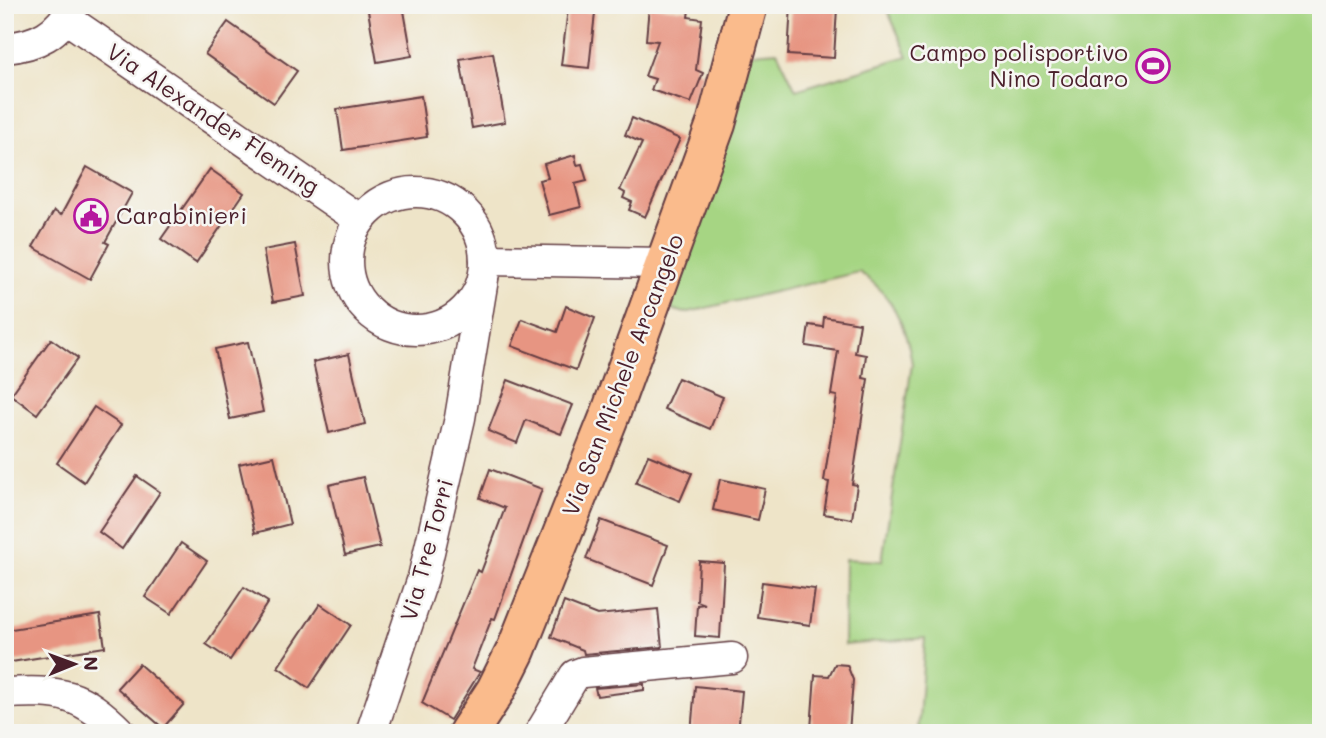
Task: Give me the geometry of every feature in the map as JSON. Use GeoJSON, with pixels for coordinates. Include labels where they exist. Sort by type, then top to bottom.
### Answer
{"type":"FeatureCollection","features":[{"type":"Feature","properties":{"kind":"main road","name":"Via San Michele Arcangelo"},"geometry":{"type":"LineString","coordinates":[[468,733],[496,690],[516,650],[611,412],[716,124],[748,5]]}},
{"type":"Feature","properties":{"kind":"street"},"geometry":{"type":"LineString","coordinates":[[5,48],[27,46],[50,36],[70,12]]}},
{"type":"Feature","properties":{"kind":"street","name":"Via Alexander Fleming"},"geometry":{"type":"LineString","coordinates":[[70,12],[360,220]]}},
{"type":"Feature","properties":{"kind":"street"},"geometry":{"type":"LineString","coordinates":[[419,330],[436,327],[459,314],[476,295],[484,269],[480,236],[468,215],[448,200],[425,192],[401,193],[378,203],[360,220],[348,252],[352,286],[371,313],[386,323],[419,330],[452,342],[470,365]]}},
{"type":"Feature","properties":{"kind":"street"},"geometry":{"type":"LineString","coordinates":[[484,269],[665,263]]}},
{"type":"Feature","properties":{"kind":"street","name":"Via Tre Torri"},"geometry":{"type":"LineString","coordinates":[[371,733],[423,578],[470,365],[484,269]]}},
{"type":"Feature","properties":{"kind":"street"},"geometry":{"type":"LineString","coordinates":[[541,733],[575,675],[583,672],[732,658]]}},
{"type":"Feature","properties":{"kind":"street"},"geometry":{"type":"LineString","coordinates":[[5,693],[56,693],[81,700],[96,708],[121,733]]}},
{"type":"Feature","properties":{"kind":"green space"},"geometry":{"type":"Polygon","coordinates":[[[885,5],[1321,5],[1321,733],[918,733],[925,638],[844,645],[845,559],[882,561],[912,364],[906,337],[896,312],[880,290],[859,272],[685,313],[671,309],[674,284],[751,53],[777,51],[796,90],[908,56],[885,5]]]}},
{"type":"Feature","properties":{"kind":"building"},"geometry":{"type":"Polygon","coordinates":[[[367,5],[403,5],[412,56],[377,62],[367,5]]]}},
{"type":"Feature","properties":{"kind":"building"},"geometry":{"type":"Polygon","coordinates":[[[791,5],[837,8],[834,58],[788,55],[791,5]]]}},
{"type":"Feature","properties":{"kind":"building"},"geometry":{"type":"Polygon","coordinates":[[[649,6],[689,10],[688,17],[702,19],[696,70],[703,73],[691,103],[651,90],[655,79],[645,76],[658,41],[646,40],[649,6]]]}},
{"type":"Feature","properties":{"kind":"building"},"geometry":{"type":"Polygon","coordinates":[[[568,9],[595,13],[589,68],[561,65],[568,9]]]}},
{"type":"Feature","properties":{"kind":"building"},"geometry":{"type":"Polygon","coordinates":[[[228,22],[297,71],[274,103],[205,54],[228,22]]]}},
{"type":"Feature","properties":{"kind":"building"},"geometry":{"type":"Polygon","coordinates":[[[493,53],[505,122],[472,128],[460,59],[493,53]]]}},
{"type":"Feature","properties":{"kind":"building"},"geometry":{"type":"Polygon","coordinates":[[[421,96],[427,137],[343,150],[337,109],[421,96]]]}},
{"type":"Feature","properties":{"kind":"building"},"geometry":{"type":"Polygon","coordinates":[[[632,118],[680,139],[645,217],[629,210],[632,202],[623,198],[625,193],[620,190],[642,143],[625,135],[632,118]]]}},
{"type":"Feature","properties":{"kind":"building"},"geometry":{"type":"Polygon","coordinates":[[[575,155],[577,165],[582,164],[587,181],[575,184],[581,207],[549,215],[539,180],[548,178],[544,164],[575,155]]]}},
{"type":"Feature","properties":{"kind":"building"},"geometry":{"type":"Polygon","coordinates":[[[87,167],[132,193],[105,242],[109,244],[90,279],[33,247],[54,211],[61,215],[87,167]]]}},
{"type":"Feature","properties":{"kind":"building"},"geometry":{"type":"Polygon","coordinates":[[[210,169],[244,193],[196,263],[161,239],[210,169]]]}},
{"type":"Feature","properties":{"kind":"building"},"geometry":{"type":"Polygon","coordinates":[[[295,244],[305,296],[273,302],[263,250],[295,244]]]}},
{"type":"Feature","properties":{"kind":"building"},"geometry":{"type":"Polygon","coordinates":[[[566,306],[595,318],[576,370],[512,346],[522,319],[557,332],[566,306]]]}},
{"type":"Feature","properties":{"kind":"building"},"geometry":{"type":"Polygon","coordinates":[[[824,317],[860,323],[855,353],[866,355],[863,378],[868,379],[852,484],[857,485],[852,519],[824,514],[829,482],[824,481],[837,396],[831,395],[838,351],[806,346],[809,325],[823,327],[824,317]]]}},
{"type":"Feature","properties":{"kind":"building"},"geometry":{"type":"Polygon","coordinates":[[[51,339],[78,358],[37,414],[11,395],[51,339]]]}},
{"type":"Feature","properties":{"kind":"building"},"geometry":{"type":"Polygon","coordinates":[[[248,342],[263,412],[230,419],[215,349],[248,342]]]}},
{"type":"Feature","properties":{"kind":"building"},"geometry":{"type":"Polygon","coordinates":[[[349,354],[365,424],[329,433],[313,362],[349,354]]]}},
{"type":"Feature","properties":{"kind":"building"},"geometry":{"type":"Polygon","coordinates":[[[678,378],[723,397],[710,429],[664,409],[678,378]]]}},
{"type":"Feature","properties":{"kind":"building"},"geometry":{"type":"Polygon","coordinates":[[[508,380],[573,405],[561,434],[526,420],[517,443],[488,431],[508,380]]]}},
{"type":"Feature","properties":{"kind":"building"},"geometry":{"type":"Polygon","coordinates":[[[94,407],[121,425],[84,482],[57,463],[94,407]]]}},
{"type":"Feature","properties":{"kind":"building"},"geometry":{"type":"Polygon","coordinates":[[[648,455],[692,473],[680,501],[636,483],[648,455]]]}},
{"type":"Feature","properties":{"kind":"building"},"geometry":{"type":"Polygon","coordinates":[[[274,456],[290,524],[255,533],[239,464],[274,456]]]}},
{"type":"Feature","properties":{"kind":"building"},"geometry":{"type":"Polygon","coordinates":[[[490,469],[542,489],[495,619],[492,618],[472,669],[480,672],[450,720],[422,703],[477,570],[481,572],[505,508],[480,498],[490,469]]]}},
{"type":"Feature","properties":{"kind":"building"},"geometry":{"type":"Polygon","coordinates":[[[137,476],[160,492],[122,549],[99,532],[137,476]]]}},
{"type":"Feature","properties":{"kind":"building"},"geometry":{"type":"Polygon","coordinates":[[[363,477],[380,547],[345,555],[329,485],[363,477]]]}},
{"type":"Feature","properties":{"kind":"building"},"geometry":{"type":"Polygon","coordinates":[[[720,479],[765,489],[758,520],[713,510],[720,479]]]}},
{"type":"Feature","properties":{"kind":"building"},"geometry":{"type":"Polygon","coordinates":[[[601,520],[668,545],[653,585],[586,559],[601,520]]]}},
{"type":"Feature","properties":{"kind":"building"},"geometry":{"type":"Polygon","coordinates":[[[181,543],[207,561],[171,614],[145,597],[181,543]]]}},
{"type":"Feature","properties":{"kind":"building"},"geometry":{"type":"Polygon","coordinates":[[[699,561],[724,563],[720,638],[695,636],[697,605],[705,604],[697,601],[699,561]]]}},
{"type":"Feature","properties":{"kind":"building"},"geometry":{"type":"Polygon","coordinates":[[[762,582],[815,589],[810,625],[757,617],[762,582]]]}},
{"type":"Feature","properties":{"kind":"building"},"geometry":{"type":"Polygon","coordinates":[[[244,587],[268,602],[230,660],[206,644],[244,587]]]}},
{"type":"Feature","properties":{"kind":"building"},"geometry":{"type":"Polygon","coordinates":[[[564,602],[597,615],[658,609],[662,647],[584,654],[583,650],[551,637],[564,602]]]}},
{"type":"Feature","properties":{"kind":"building"},"geometry":{"type":"Polygon","coordinates":[[[320,604],[351,625],[309,688],[278,667],[320,604]]]}},
{"type":"Feature","properties":{"kind":"building"},"geometry":{"type":"Polygon","coordinates":[[[100,615],[105,647],[5,663],[5,630],[100,615]]]}},
{"type":"Feature","properties":{"kind":"building"},"geometry":{"type":"Polygon","coordinates":[[[139,664],[184,704],[163,728],[117,688],[139,664]]]}},
{"type":"Feature","properties":{"kind":"building"},"geometry":{"type":"Polygon","coordinates":[[[835,664],[847,665],[853,680],[849,733],[811,729],[815,675],[829,676],[835,664]]]}},
{"type":"Feature","properties":{"kind":"building"},"geometry":{"type":"Polygon","coordinates":[[[644,684],[644,690],[597,696],[595,688],[644,684]]]}},
{"type":"Feature","properties":{"kind":"building"},"geometry":{"type":"Polygon","coordinates":[[[695,686],[742,691],[738,733],[691,733],[695,686]]]}},
{"type":"Feature","properties":{"kind":"place","name":"Campo polisportivo Nino Todaro"},"geometry":{"type":"Point","coordinates":[1153,66]}},
{"type":"Feature","properties":{"kind":"place","name":"Carabinieri"},"geometry":{"type":"Point","coordinates":[91,216]}}]}
